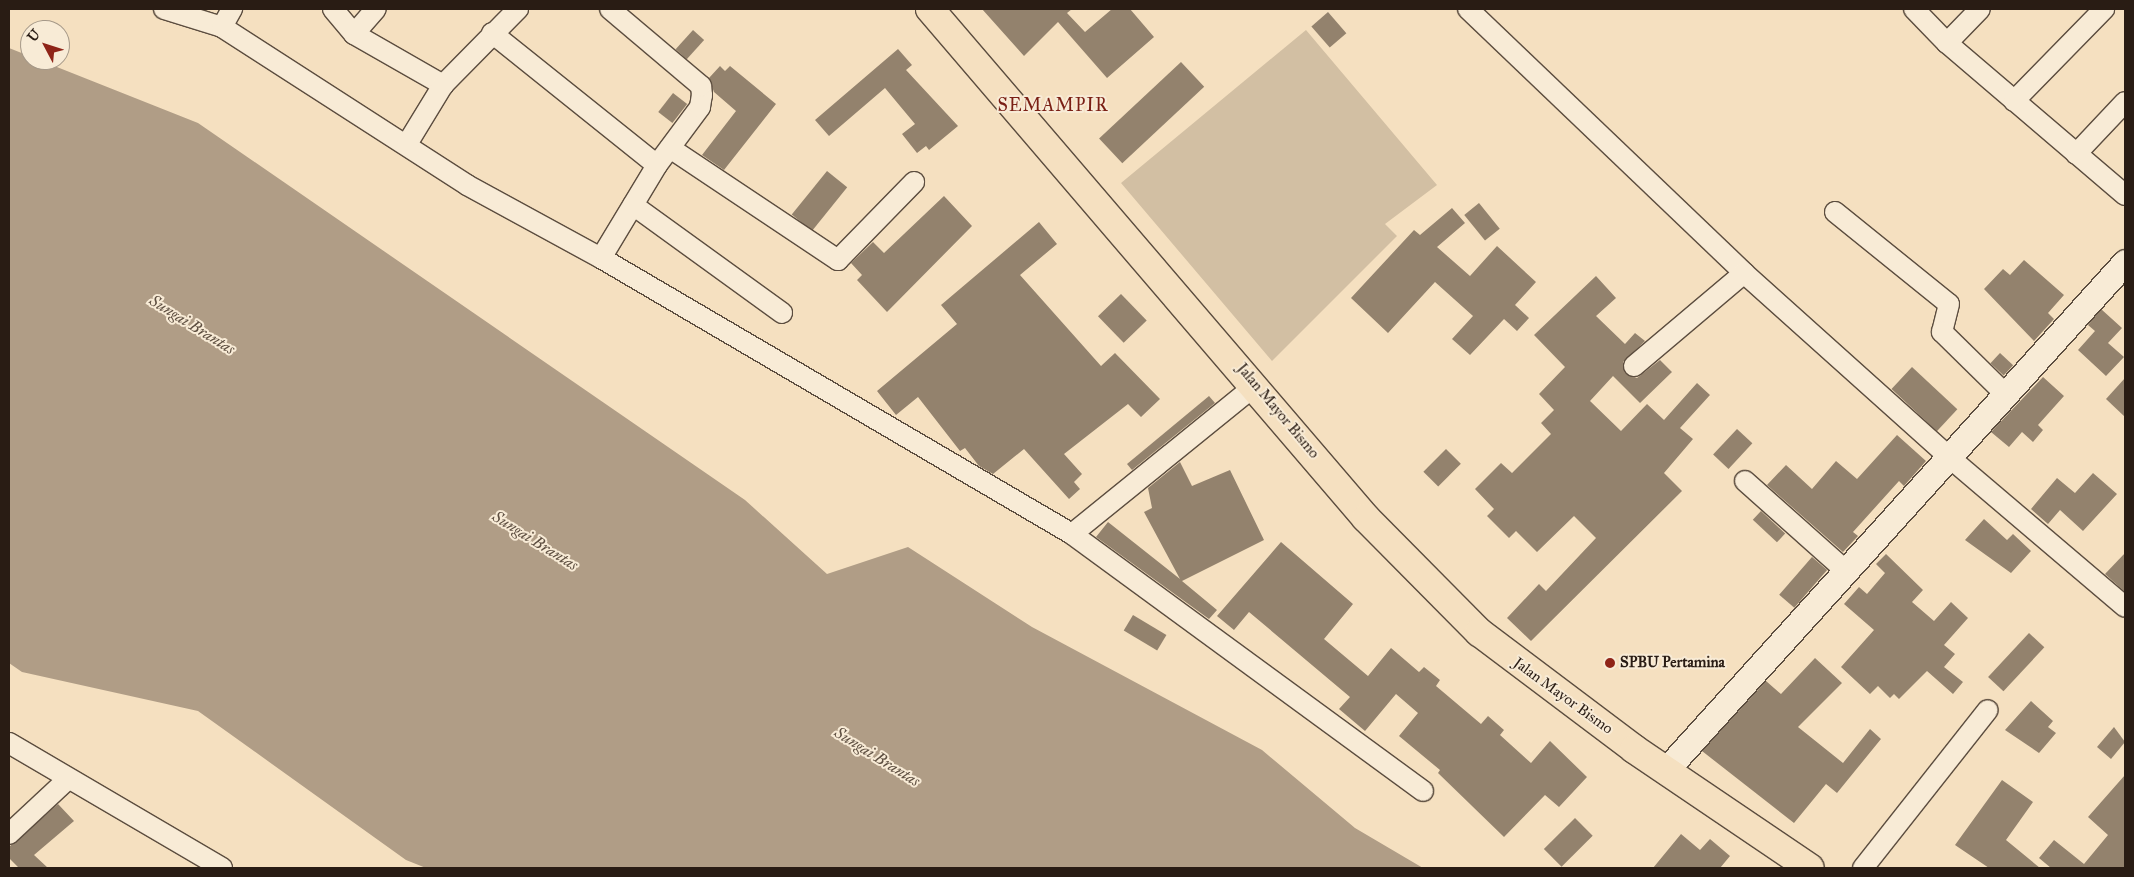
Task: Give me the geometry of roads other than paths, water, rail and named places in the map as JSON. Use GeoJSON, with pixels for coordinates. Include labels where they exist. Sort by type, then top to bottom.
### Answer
{"type":"FeatureCollection","features":[{"type":"Feature","properties":{"kind":"main road","name":"Jalan Mayor Bismo"},"geometry":{"type":"LineString","coordinates":[[930,9],[1256,385],[1366,518],[1479,632],[1665,771],[1810,868]]}},
{"type":"Feature","properties":{"kind":"street"},"geometry":{"type":"LineString","coordinates":[[164,9],[222,27],[407,144],[467,185],[601,258],[1072,534],[1423,791]]}},
{"type":"Feature","properties":{"kind":"street"},"geometry":{"type":"LineString","coordinates":[[222,27],[232,9]]}},
{"type":"Feature","properties":{"kind":"street"},"geometry":{"type":"LineString","coordinates":[[333,9],[354,34],[443,85]]}},
{"type":"Feature","properties":{"kind":"street"},"geometry":{"type":"LineString","coordinates":[[354,34],[376,9]]}},
{"type":"Feature","properties":{"kind":"street"},"geometry":{"type":"LineString","coordinates":[[407,144],[443,85],[492,33],[518,9]]}},
{"type":"Feature","properties":{"kind":"street"},"geometry":{"type":"LineString","coordinates":[[601,258],[657,165],[700,107],[701,86],[610,9]]}},
{"type":"Feature","properties":{"kind":"street"},"geometry":{"type":"LineString","coordinates":[[1468,9],[1744,273],[1949,457],[2125,607]]}},
{"type":"Feature","properties":{"kind":"street"},"geometry":{"type":"LineString","coordinates":[[1914,9],[1947,43],[2125,195]]}},
{"type":"Feature","properties":{"kind":"street"},"geometry":{"type":"LineString","coordinates":[[1947,43],[1980,9]]}},
{"type":"Feature","properties":{"kind":"street"},"geometry":{"type":"LineString","coordinates":[[2014,101],[2104,9]]}},
{"type":"Feature","properties":{"kind":"street"},"geometry":{"type":"LineString","coordinates":[[492,33],[657,165]]}},
{"type":"Feature","properties":{"kind":"street"},"geometry":{"type":"LineString","coordinates":[[2076,154],[2125,102]]}},
{"type":"Feature","properties":{"kind":"street"},"geometry":{"type":"LineString","coordinates":[[670,148],[838,260],[914,182]]}},
{"type":"Feature","properties":{"kind":"street"},"geometry":{"type":"LineString","coordinates":[[633,205],[782,313]]}},
{"type":"Feature","properties":{"kind":"street"},"geometry":{"type":"LineString","coordinates":[[1835,212],[1949,304],[1942,332],[2004,393]]}},
{"type":"Feature","properties":{"kind":"street"},"geometry":{"type":"LineString","coordinates":[[1665,771],[1949,457],[2004,393],[2125,262]]}},
{"type":"Feature","properties":{"kind":"street"},"geometry":{"type":"LineString","coordinates":[[1634,366],[1744,273]]}},
{"type":"Feature","properties":{"kind":"street"},"geometry":{"type":"LineString","coordinates":[[1072,534],[1256,385]]}},
{"type":"Feature","properties":{"kind":"street"},"geometry":{"type":"LineString","coordinates":[[1745,481],[1846,571]]}},
{"type":"Feature","properties":{"kind":"street"},"geometry":{"type":"LineString","coordinates":[[1864,868],[1988,710]]}},
{"type":"Feature","properties":{"kind":"street"},"geometry":{"type":"LineString","coordinates":[[9,743],[222,868]]}},
{"type":"Feature","properties":{"kind":"street"},"geometry":{"type":"LineString","coordinates":[[9,834],[68,779]]}},
{"type":"Feature","properties":{"kind":"water","name":"Sungai Brantas"},"geometry":{"type":"Polygon","coordinates":[[[9,48],[20,52],[20,70],[64,70],[198,123],[745,500],[827,574],[908,547],[1032,627],[1262,750],[1355,828],[1423,868],[426,868],[406,860],[198,711],[22,672],[9,663],[9,48]]]}},
{"type":"Feature","properties":{"kind":"place","name":"SPBU Pertamina"},"geometry":{"type":"Point","coordinates":[1610,663]}},
{"type":"Feature","properties":{"kind":"district","name":"SEMAMPIR"},"geometry":{"type":"Point","coordinates":[1053,105]}}]}
